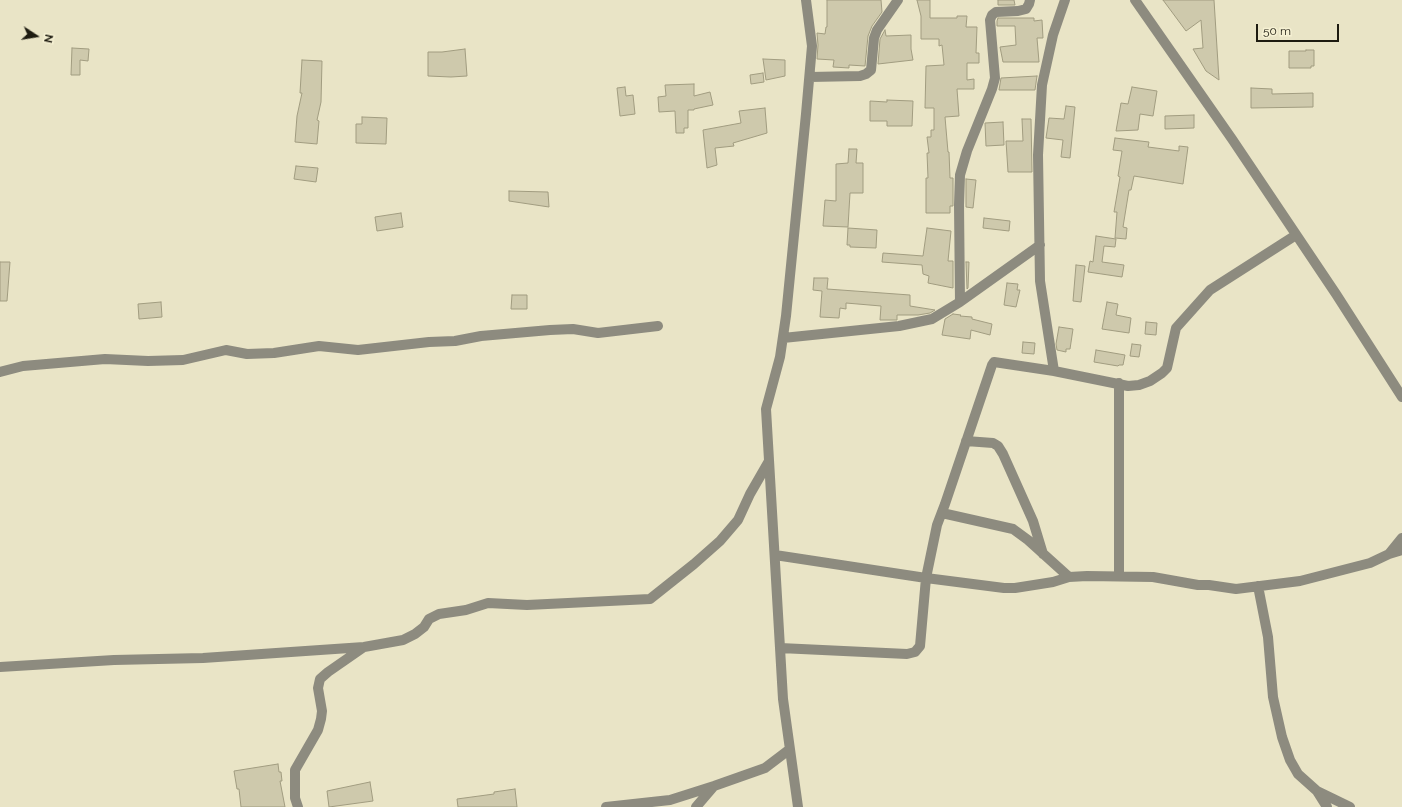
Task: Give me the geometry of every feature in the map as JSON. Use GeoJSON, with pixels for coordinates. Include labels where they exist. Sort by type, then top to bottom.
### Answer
{"type":"FeatureCollection","features":[{"type":"Feature","properties":{"kind":"street"},"geometry":{"type":"LineString","coordinates":[[798,807],[783,699],[766,409],[780,357],[783,338],[810,77],[812,46],[806,0]]}},
{"type":"Feature","properties":{"kind":"street"},"geometry":{"type":"LineString","coordinates":[[810,77],[860,76],[871,70],[874,38],[877,30],[898,0]]}},
{"type":"Feature","properties":{"kind":"street"},"geometry":{"type":"LineString","coordinates":[[960,302],[960,175],[967,151],[995,78],[990,20],[992,15],[996,12],[1026,9],[1030,0]]}},
{"type":"Feature","properties":{"kind":"street"},"geometry":{"type":"LineString","coordinates":[[1054,371],[1040,281],[1038,155],[1042,85],[1053,35],[1065,0]]}},
{"type":"Feature","properties":{"kind":"street"},"geometry":{"type":"LineString","coordinates":[[1135,0],[1232,139],[1402,397]]}},
{"type":"Feature","properties":{"kind":"street"},"geometry":{"type":"LineString","coordinates":[[780,648],[907,654],[915,652],[920,646],[926,578],[936,525],[942,513],[994,362],[1054,371],[1128,386],[1139,386],[1162,373],[1166,368],[1176,328],[1210,290],[1296,235]]}},
{"type":"Feature","properties":{"kind":"street"},"geometry":{"type":"LineString","coordinates":[[783,338],[899,326],[932,318],[960,302],[1040,245]]}},
{"type":"Feature","properties":{"kind":"street"},"geometry":{"type":"LineString","coordinates":[[0,372],[23,366],[105,359],[148,361],[183,360],[226,350],[247,354],[319,346],[358,350],[550,330],[573,329],[598,332],[658,326]]}},
{"type":"Feature","properties":{"kind":"street"},"geometry":{"type":"LineString","coordinates":[[1119,383],[1119,576]]}},
{"type":"Feature","properties":{"kind":"street"},"geometry":{"type":"LineString","coordinates":[[966,441],[994,443],[998,446],[1033,521],[1043,554]]}},
{"type":"Feature","properties":{"kind":"street"},"geometry":{"type":"LineString","coordinates":[[0,667],[114,660],[203,658],[364,647],[403,640],[415,634],[424,626],[429,618],[439,614],[466,610],[488,603],[527,605],[650,599],[720,541],[738,520],[750,494],[769,461]]}},
{"type":"Feature","properties":{"kind":"street"},"geometry":{"type":"LineString","coordinates":[[942,513],[1020,533],[1069,577]]}},
{"type":"Feature","properties":{"kind":"street"},"geometry":{"type":"LineString","coordinates":[[1389,554],[1402,538]]}},
{"type":"Feature","properties":{"kind":"street"},"geometry":{"type":"LineString","coordinates":[[774,556],[1004,588],[1015,588],[1053,582],[1069,577],[1119,576],[1153,577],[1198,585],[1236,589],[1307,579],[1370,563],[1402,550]]}},
{"type":"Feature","properties":{"kind":"street"},"geometry":{"type":"LineString","coordinates":[[1258,586],[1268,637],[1273,697],[1282,738],[1290,760],[1298,774],[1317,791],[1350,807]]}},
{"type":"Feature","properties":{"kind":"street"},"geometry":{"type":"LineString","coordinates":[[298,807],[295,798],[295,770],[314,737],[319,724],[322,711],[318,688],[320,679],[364,647]]}},
{"type":"Feature","properties":{"kind":"street"},"geometry":{"type":"LineString","coordinates":[[606,807],[670,800],[764,768],[790,749]]}},
{"type":"Feature","properties":{"kind":"street"},"geometry":{"type":"LineString","coordinates":[[696,807],[714,786]]}},
{"type":"Feature","properties":{"kind":"street"},"geometry":{"type":"LineString","coordinates":[[1317,791],[1327,807]]}},
{"type":"Feature","properties":{"kind":"building"},"geometry":{"type":"Polygon","coordinates":[[[827,0],[881,0],[882,12],[872,26],[868,36],[865,66],[849,65],[849,68],[833,67],[834,60],[817,59],[817,33],[825,34],[827,27],[827,0]]]}},
{"type":"Feature","properties":{"kind":"building"},"geometry":{"type":"Polygon","coordinates":[[[917,0],[930,0],[930,18],[957,18],[957,16],[967,16],[966,27],[977,27],[976,53],[979,53],[979,63],[967,63],[967,80],[974,79],[974,89],[957,89],[959,116],[945,117],[950,178],[953,178],[953,206],[950,206],[950,213],[926,213],[926,178],[928,178],[927,153],[929,153],[927,137],[931,137],[931,130],[934,130],[934,108],[925,108],[926,66],[944,65],[942,45],[939,46],[939,39],[921,39],[921,16],[917,0]]]}},
{"type":"Feature","properties":{"kind":"building"},"geometry":{"type":"Polygon","coordinates":[[[998,0],[1014,0],[1015,5],[998,5],[998,0]]]}},
{"type":"Feature","properties":{"kind":"building"},"geometry":{"type":"Polygon","coordinates":[[[1163,0],[1214,0],[1219,80],[1206,71],[1193,49],[1203,48],[1201,20],[1186,31],[1163,0]]]}},
{"type":"Feature","properties":{"kind":"building"},"geometry":{"type":"Polygon","coordinates":[[[998,18],[1034,18],[1034,21],[1042,20],[1043,38],[1037,38],[1039,62],[1003,62],[1000,47],[1016,45],[1015,26],[997,26],[998,18]]]}},
{"type":"Feature","properties":{"kind":"building"},"geometry":{"type":"Polygon","coordinates":[[[885,30],[886,36],[911,35],[913,60],[878,64],[880,39],[885,30]]]}},
{"type":"Feature","properties":{"kind":"building"},"geometry":{"type":"Polygon","coordinates":[[[72,48],[89,49],[88,61],[80,60],[80,75],[71,75],[72,48]]]}},
{"type":"Feature","properties":{"kind":"building"},"geometry":{"type":"Polygon","coordinates":[[[465,49],[467,76],[428,76],[428,52],[465,49]]]}},
{"type":"Feature","properties":{"kind":"building"},"geometry":{"type":"Polygon","coordinates":[[[1314,50],[1314,66],[1311,66],[1311,68],[1289,68],[1289,51],[1314,50]]]}},
{"type":"Feature","properties":{"kind":"building"},"geometry":{"type":"Polygon","coordinates":[[[763,59],[785,60],[785,76],[766,80],[763,59]]]}},
{"type":"Feature","properties":{"kind":"building"},"geometry":{"type":"Polygon","coordinates":[[[302,60],[322,61],[321,102],[317,120],[319,121],[317,144],[295,142],[297,116],[302,93],[300,93],[302,60]]]}},
{"type":"Feature","properties":{"kind":"building"},"geometry":{"type":"Polygon","coordinates":[[[763,73],[764,82],[751,84],[750,75],[763,73]]]}},
{"type":"Feature","properties":{"kind":"building"},"geometry":{"type":"Polygon","coordinates":[[[1037,76],[1035,90],[999,90],[1001,78],[1037,76]]]}},
{"type":"Feature","properties":{"kind":"building"},"geometry":{"type":"Polygon","coordinates":[[[694,84],[694,96],[710,92],[713,105],[688,110],[688,128],[684,128],[684,133],[676,133],[675,111],[659,112],[658,97],[666,96],[665,85],[694,84]]]}},
{"type":"Feature","properties":{"kind":"building"},"geometry":{"type":"Polygon","coordinates":[[[625,87],[626,96],[633,95],[635,114],[620,116],[617,88],[625,87]]]}},
{"type":"Feature","properties":{"kind":"building"},"geometry":{"type":"Polygon","coordinates":[[[1132,87],[1157,91],[1153,116],[1140,114],[1138,130],[1116,131],[1121,103],[1128,104],[1132,87]]]}},
{"type":"Feature","properties":{"kind":"building"},"geometry":{"type":"Polygon","coordinates":[[[1251,88],[1272,89],[1272,94],[1313,93],[1313,107],[1251,108],[1251,88]]]}},
{"type":"Feature","properties":{"kind":"building"},"geometry":{"type":"Polygon","coordinates":[[[887,100],[913,101],[912,126],[887,126],[887,121],[870,121],[870,101],[887,102],[887,100]]]}},
{"type":"Feature","properties":{"kind":"building"},"geometry":{"type":"Polygon","coordinates":[[[1066,106],[1075,107],[1070,158],[1061,157],[1063,140],[1046,138],[1049,118],[1064,119],[1066,106]]]}},
{"type":"Feature","properties":{"kind":"building"},"geometry":{"type":"Polygon","coordinates":[[[765,108],[767,133],[733,143],[734,146],[715,148],[717,165],[707,168],[703,130],[741,123],[739,111],[765,108]]]}},
{"type":"Feature","properties":{"kind":"building"},"geometry":{"type":"Polygon","coordinates":[[[1194,115],[1194,128],[1165,129],[1165,116],[1194,115]]]}},
{"type":"Feature","properties":{"kind":"building"},"geometry":{"type":"Polygon","coordinates":[[[362,117],[387,118],[386,144],[356,143],[356,124],[362,124],[362,117]]]}},
{"type":"Feature","properties":{"kind":"building"},"geometry":{"type":"Polygon","coordinates":[[[1022,119],[1031,119],[1032,172],[1008,172],[1006,141],[1023,141],[1022,119]]]}},
{"type":"Feature","properties":{"kind":"building"},"geometry":{"type":"Polygon","coordinates":[[[1003,122],[1004,145],[986,146],[985,123],[1003,122]]]}},
{"type":"Feature","properties":{"kind":"building"},"geometry":{"type":"Polygon","coordinates":[[[1115,138],[1149,142],[1148,147],[1179,151],[1179,146],[1188,147],[1183,184],[1134,176],[1131,190],[1129,190],[1123,227],[1127,228],[1126,239],[1115,238],[1117,212],[1114,212],[1120,177],[1118,176],[1122,151],[1113,150],[1115,138]]]}},
{"type":"Feature","properties":{"kind":"building"},"geometry":{"type":"Polygon","coordinates":[[[849,149],[857,149],[856,163],[863,163],[863,193],[850,193],[848,227],[823,226],[825,200],[836,201],[836,164],[848,163],[849,149]]]}},
{"type":"Feature","properties":{"kind":"building"},"geometry":{"type":"Polygon","coordinates":[[[296,166],[318,168],[316,182],[294,179],[296,166]]]}},
{"type":"Feature","properties":{"kind":"building"},"geometry":{"type":"Polygon","coordinates":[[[966,179],[976,180],[973,208],[966,207],[966,179]]]}},
{"type":"Feature","properties":{"kind":"building"},"geometry":{"type":"Polygon","coordinates":[[[509,191],[548,192],[549,207],[509,201],[509,191]]]}},
{"type":"Feature","properties":{"kind":"building"},"geometry":{"type":"Polygon","coordinates":[[[401,213],[403,227],[377,231],[375,217],[401,213]]]}},
{"type":"Feature","properties":{"kind":"building"},"geometry":{"type":"Polygon","coordinates":[[[984,218],[1010,221],[1009,231],[983,228],[984,218]]]}},
{"type":"Feature","properties":{"kind":"building"},"geometry":{"type":"Polygon","coordinates":[[[848,228],[877,230],[876,248],[850,247],[850,245],[847,245],[848,228]]]}},
{"type":"Feature","properties":{"kind":"building"},"geometry":{"type":"Polygon","coordinates":[[[927,228],[951,231],[948,261],[953,261],[953,288],[928,283],[929,276],[923,274],[922,265],[882,262],[883,253],[923,256],[927,228]]]}},
{"type":"Feature","properties":{"kind":"building"},"geometry":{"type":"Polygon","coordinates":[[[1096,236],[1116,239],[1115,247],[1104,246],[1102,262],[1124,265],[1122,277],[1088,272],[1090,261],[1093,262],[1096,236]]]}},
{"type":"Feature","properties":{"kind":"building"},"geometry":{"type":"Polygon","coordinates":[[[0,262],[10,262],[7,301],[0,301],[0,262]]]}},
{"type":"Feature","properties":{"kind":"building"},"geometry":{"type":"Polygon","coordinates":[[[966,262],[969,262],[967,289],[966,262]]]}},
{"type":"Feature","properties":{"kind":"building"},"geometry":{"type":"Polygon","coordinates":[[[1076,265],[1085,266],[1081,302],[1073,301],[1076,265]]]}},
{"type":"Feature","properties":{"kind":"building"},"geometry":{"type":"Polygon","coordinates":[[[814,278],[828,278],[827,289],[910,295],[910,306],[935,310],[930,313],[918,315],[897,315],[897,320],[880,320],[881,306],[846,303],[846,309],[840,308],[839,318],[820,317],[822,291],[813,290],[814,278]]]}},
{"type":"Feature","properties":{"kind":"building"},"geometry":{"type":"Polygon","coordinates":[[[1007,283],[1018,284],[1017,290],[1020,290],[1016,307],[1004,305],[1007,283]]]}},
{"type":"Feature","properties":{"kind":"building"},"geometry":{"type":"Polygon","coordinates":[[[512,295],[527,295],[527,309],[511,309],[512,295]]]}},
{"type":"Feature","properties":{"kind":"building"},"geometry":{"type":"Polygon","coordinates":[[[161,302],[162,317],[139,319],[138,304],[161,302]]]}},
{"type":"Feature","properties":{"kind":"building"},"geometry":{"type":"Polygon","coordinates":[[[1107,302],[1118,304],[1116,315],[1131,318],[1129,333],[1102,329],[1107,302]]]}},
{"type":"Feature","properties":{"kind":"building"},"geometry":{"type":"Polygon","coordinates":[[[953,314],[972,317],[972,319],[992,324],[990,335],[971,330],[970,339],[942,335],[945,319],[953,314]]]}},
{"type":"Feature","properties":{"kind":"building"},"geometry":{"type":"Polygon","coordinates":[[[1146,322],[1157,323],[1156,335],[1145,334],[1146,322]]]}},
{"type":"Feature","properties":{"kind":"building"},"geometry":{"type":"Polygon","coordinates":[[[1059,327],[1073,329],[1070,349],[1066,349],[1066,352],[1057,350],[1056,344],[1059,327]]]}},
{"type":"Feature","properties":{"kind":"building"},"geometry":{"type":"Polygon","coordinates":[[[1023,342],[1035,343],[1034,354],[1022,353],[1023,342]]]}},
{"type":"Feature","properties":{"kind":"building"},"geometry":{"type":"Polygon","coordinates":[[[1132,344],[1141,345],[1139,357],[1130,356],[1132,344]]]}},
{"type":"Feature","properties":{"kind":"building"},"geometry":{"type":"Polygon","coordinates":[[[1096,350],[1125,355],[1123,365],[1118,366],[1094,362],[1096,350]]]}},
{"type":"Feature","properties":{"kind":"building"},"geometry":{"type":"Polygon","coordinates":[[[278,764],[279,772],[281,772],[282,781],[280,781],[285,807],[241,807],[239,789],[237,789],[234,771],[278,764]]]}},
{"type":"Feature","properties":{"kind":"building"},"geometry":{"type":"Polygon","coordinates":[[[370,782],[373,801],[329,807],[327,791],[370,782]]]}},
{"type":"Feature","properties":{"kind":"building"},"geometry":{"type":"Polygon","coordinates":[[[515,789],[517,807],[458,807],[457,799],[494,794],[494,792],[515,789]]]}}]}
